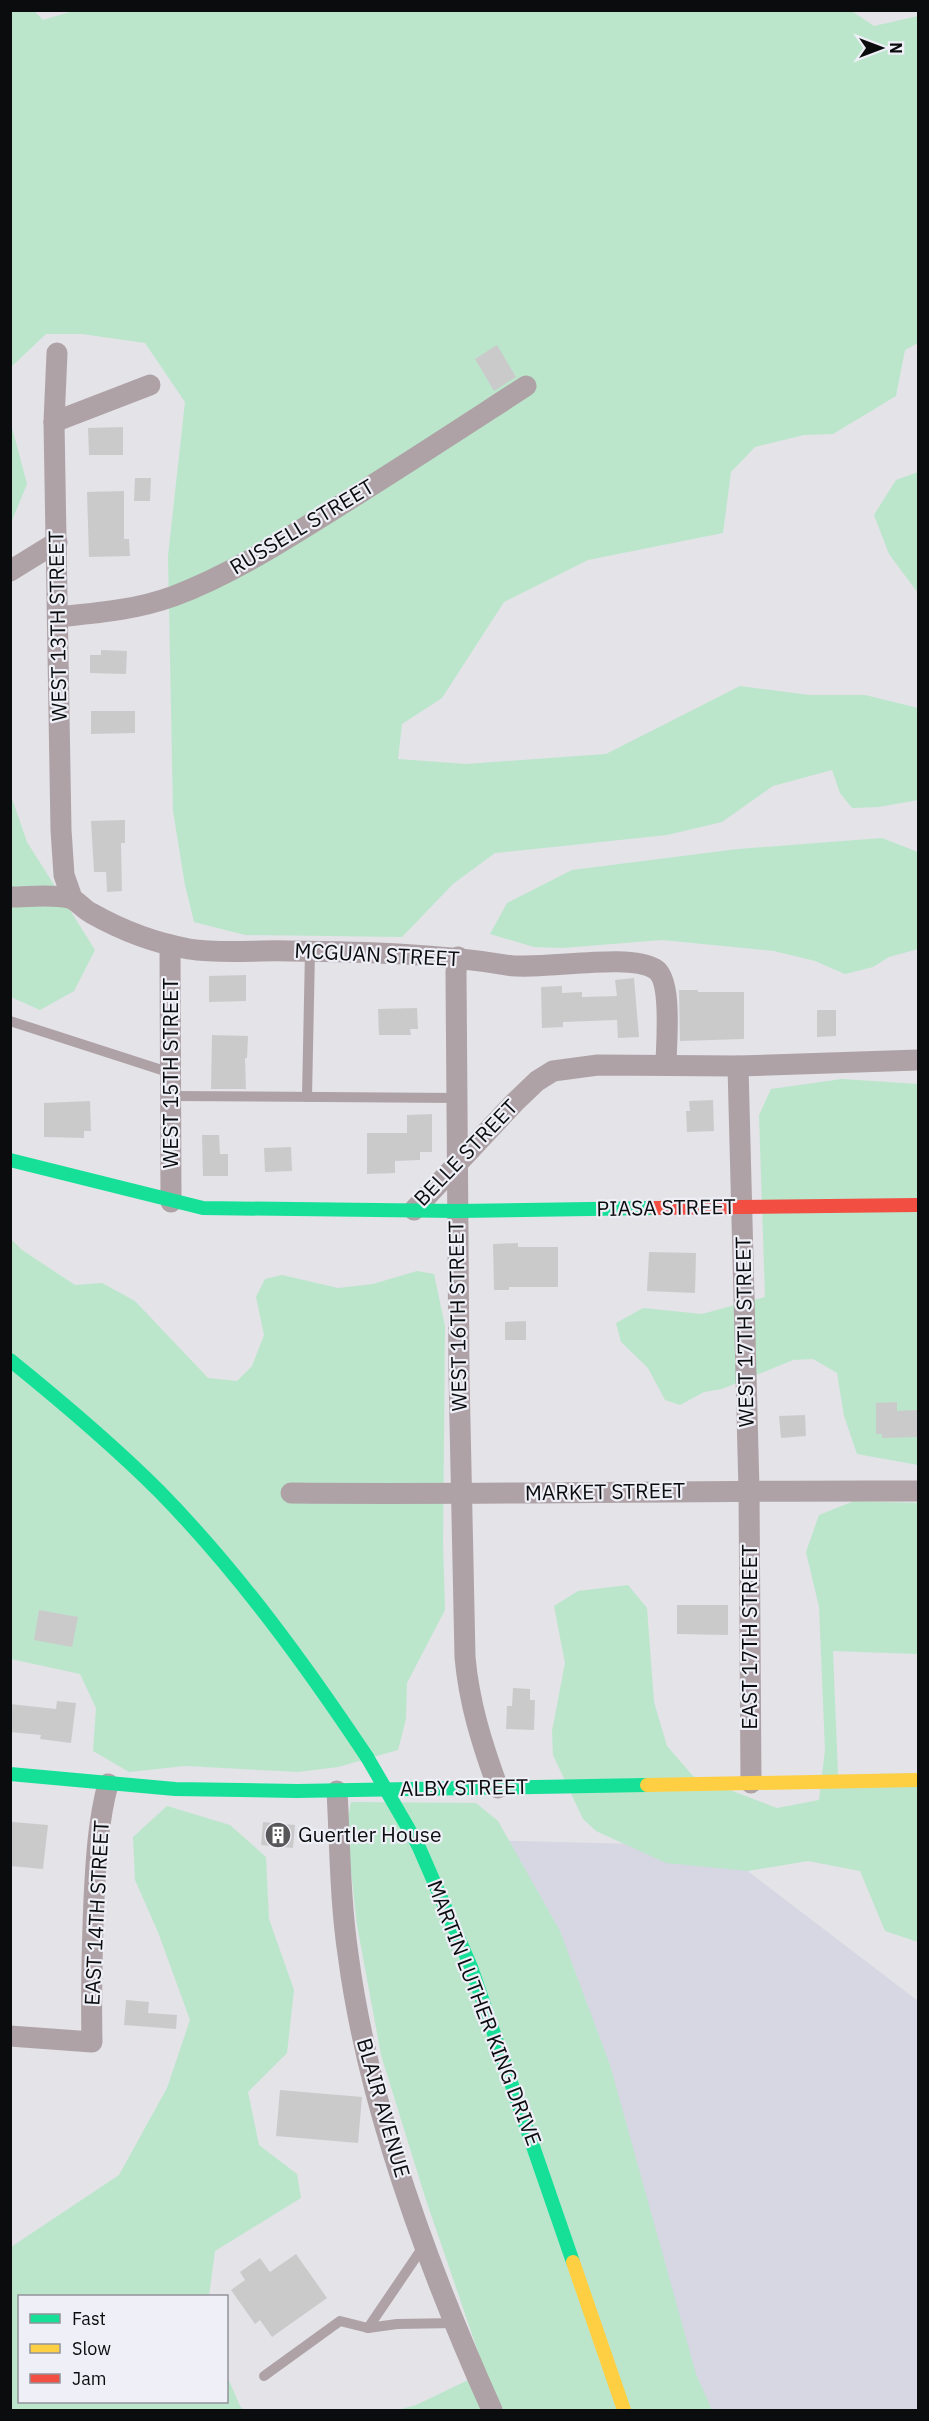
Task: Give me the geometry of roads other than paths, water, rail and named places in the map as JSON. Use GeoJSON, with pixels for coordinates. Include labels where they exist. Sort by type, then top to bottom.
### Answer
{"type":"FeatureCollection","features":[{"type":"Feature","properties":{"kind":"main road","name":"BELLE STREET"},"geometry":{"type":"LineString","coordinates":[[10,1160],[171,1202],[203,1208],[414,1210]]}},
{"type":"Feature","properties":{"kind":"main road","name":"PIASA STREET"},"geometry":{"type":"LineString","coordinates":[[414,1210],[918,1204]]}},
{"type":"Feature","properties":{"kind":"main road","name":"MARTIN LUTHER KING DRIVE"},"geometry":{"type":"LineString","coordinates":[[10,1360],[99,1433],[196,1530],[284,1636],[367,1757],[418,1845],[471,1967],[624,2410]]}},
{"type":"Feature","properties":{"kind":"main road","name":"ALBY STREET"},"geometry":{"type":"LineString","coordinates":[[10,1774],[175,1789],[337,1791],[918,1780]]}},
{"type":"Feature","properties":{"kind":"street","name":"WEST 13TH STREET"},"geometry":{"type":"LineString","coordinates":[[57,353],[54,422],[61,830],[64,875],[72,898]]}},
{"type":"Feature","properties":{"kind":"street"},"geometry":{"type":"LineString","coordinates":[[54,422],[150,385]]}},
{"type":"Feature","properties":{"kind":"street","name":"RUSSELL STREET"},"geometry":{"type":"LineString","coordinates":[[58,617],[135,608],[173,596],[216,578],[272,548],[369,488],[526,386]]}},
{"type":"Feature","properties":{"kind":"street"},"geometry":{"type":"LineString","coordinates":[[10,571],[57,542]]}},
{"type":"Feature","properties":{"kind":"street"},"geometry":{"type":"LineString","coordinates":[[10,897],[72,898]]}},
{"type":"Feature","properties":{"kind":"street","name":"MCGUAN STREET"},"geometry":{"type":"LineString","coordinates":[[72,898],[90,913],[119,927],[170,945],[192,949],[408,953],[458,957],[518,967],[605,963],[640,964],[656,969],[664,984],[667,1011],[666,1065]]}},
{"type":"Feature","properties":{"kind":"street","name":"WEST 15TH STREET"},"geometry":{"type":"LineString","coordinates":[[170,945],[171,1202]]}},
{"type":"Feature","properties":{"kind":"street","name":"WEST 16TH STREET"},"geometry":{"type":"LineString","coordinates":[[458,957],[456,972],[457,1210],[465,1657],[468,1688],[481,1740],[498,1788]]}},
{"type":"Feature","properties":{"kind":"street","name":"BELLE STREET"},"geometry":{"type":"LineString","coordinates":[[414,1210],[537,1081],[553,1071],[598,1065],[738,1066],[918,1060]]}},
{"type":"Feature","properties":{"kind":"street","name":"WEST 17TH STREET"},"geometry":{"type":"LineString","coordinates":[[738,1066],[749,1490]]}},
{"type":"Feature","properties":{"kind":"street","name":"MARKET STREET"},"geometry":{"type":"LineString","coordinates":[[291,1493],[461,1495],[749,1490],[918,1491]]}},
{"type":"Feature","properties":{"kind":"street","name":"EAST 17TH STREET"},"geometry":{"type":"LineString","coordinates":[[749,1490],[751,1784]]}},
{"type":"Feature","properties":{"kind":"street","name":"EAST 14TH STREET"},"geometry":{"type":"LineString","coordinates":[[10,2036],[92,2042],[91,1968],[96,1870],[102,1806],[108,1784]]}},
{"type":"Feature","properties":{"kind":"street","name":"BLAIR AVENUE"},"geometry":{"type":"LineString","coordinates":[[337,1791],[343,1903],[356,2003],[389,2137],[455,2324],[492,2410]]}},
{"type":"Feature","properties":{"kind":"lane"},"geometry":{"type":"LineString","coordinates":[[307,1097],[310,951]]}},
{"type":"Feature","properties":{"kind":"lane"},"geometry":{"type":"LineString","coordinates":[[10,1021],[171,1073]]}},
{"type":"Feature","properties":{"kind":"lane"},"geometry":{"type":"LineString","coordinates":[[172,1096],[457,1098]]}},
{"type":"Feature","properties":{"kind":"lane"},"geometry":{"type":"LineString","coordinates":[[368,2328],[425,2244]]}},
{"type":"Feature","properties":{"kind":"lane"},"geometry":{"type":"LineString","coordinates":[[264,2376],[340,2321],[368,2328],[397,2324],[455,2324]]}},
{"type":"Feature","properties":{"kind":"place","name":"Guertler House"},"geometry":{"type":"Point","coordinates":[278,1835]}}]}
